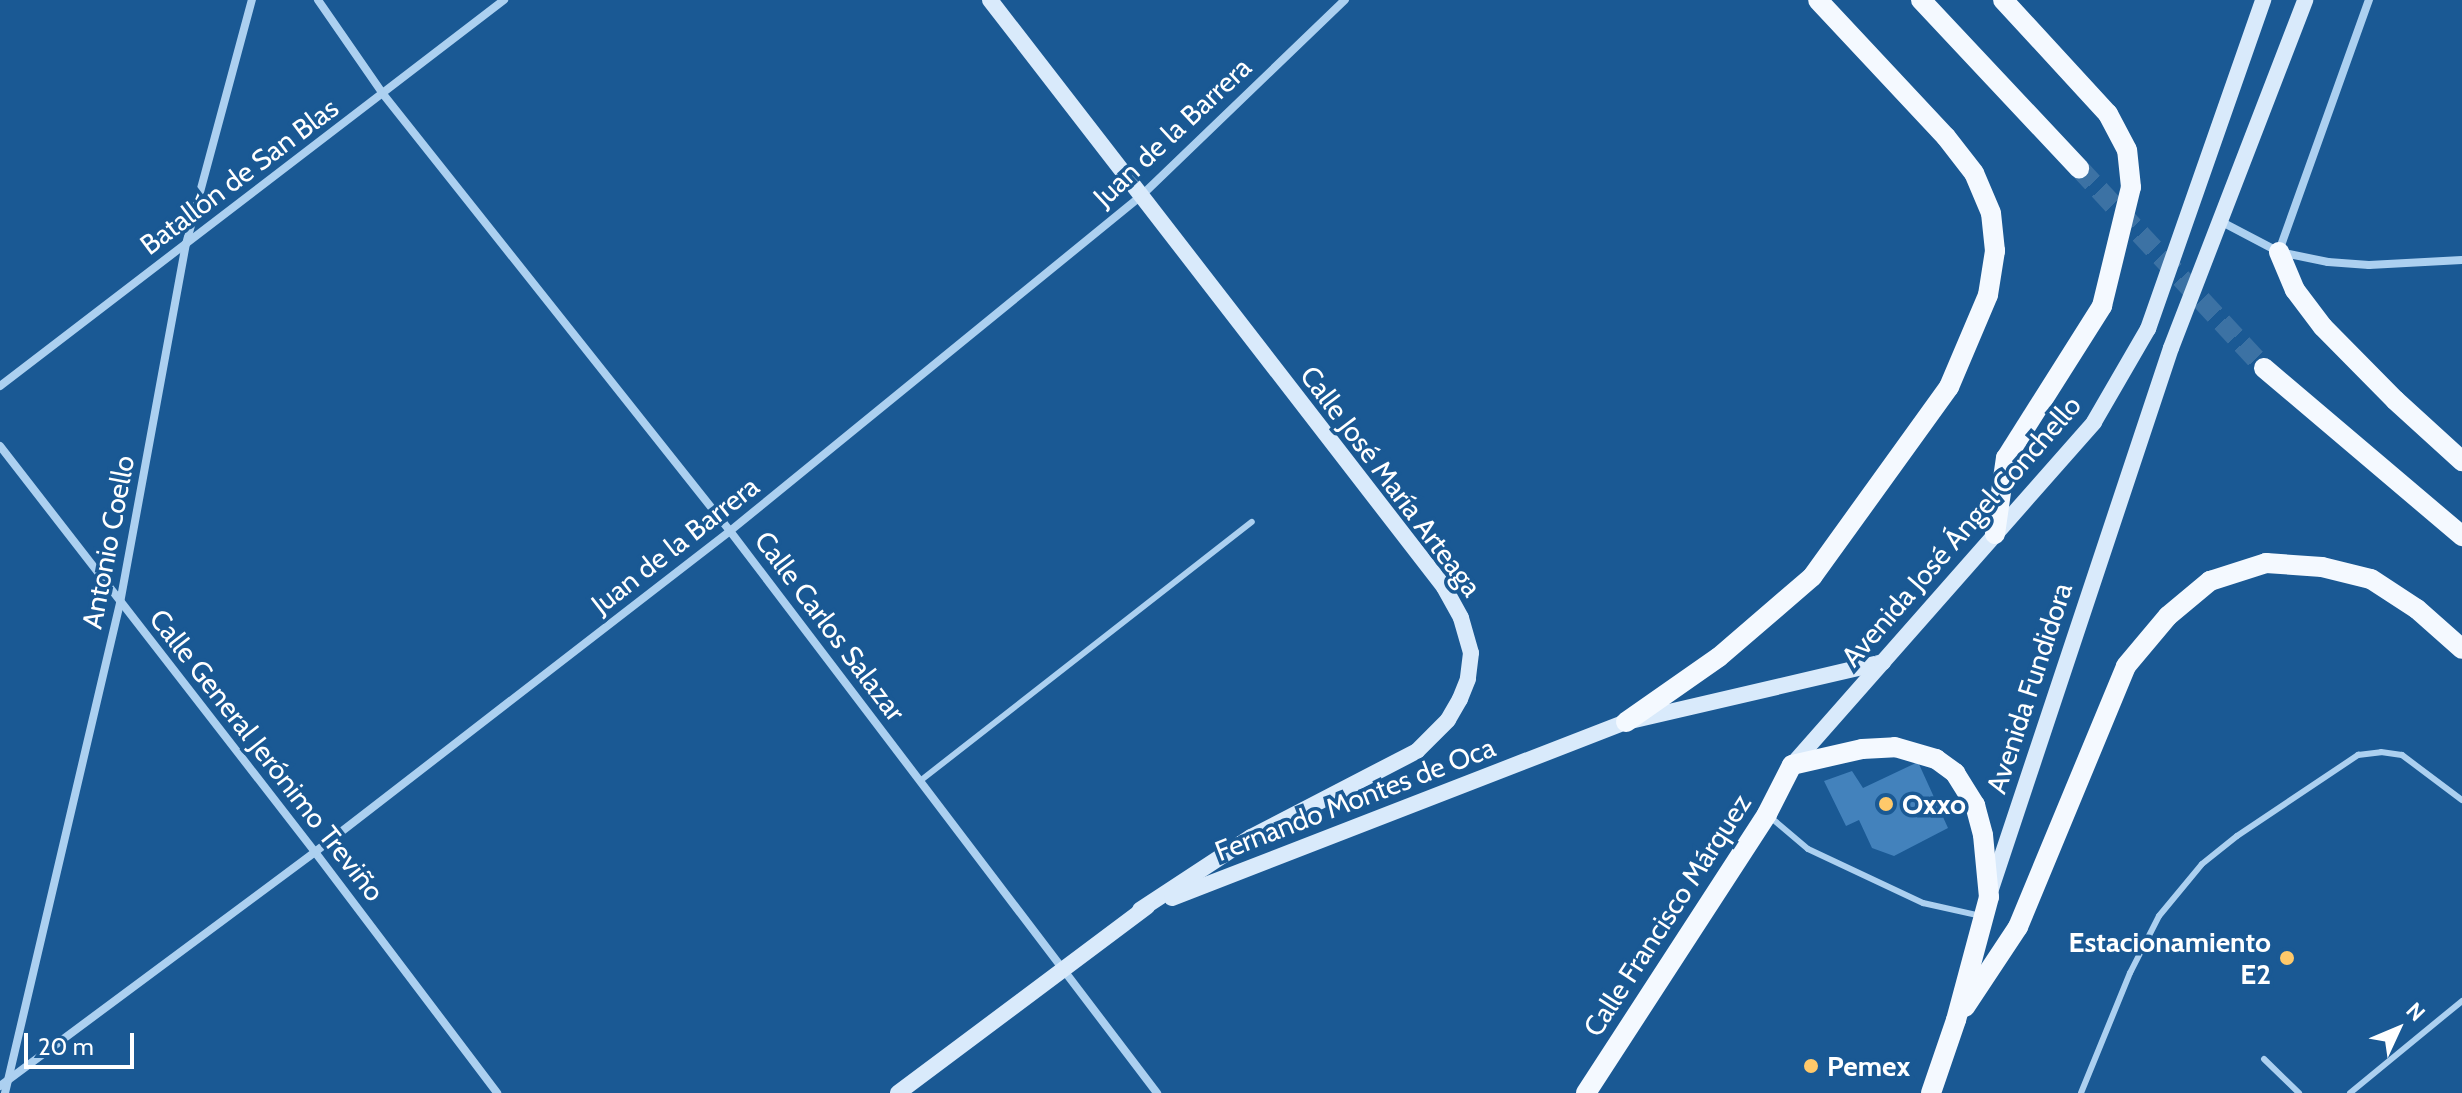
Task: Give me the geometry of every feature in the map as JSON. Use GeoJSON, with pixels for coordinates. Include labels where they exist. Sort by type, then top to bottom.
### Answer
{"type":"FeatureCollection","features":[{"type":"Feature","properties":{"kind":"main road"},"geometry":{"type":"LineString","coordinates":[[1626,722],[1719,657],[1812,577],[1949,387],[1988,295],[1995,251],[1991,213],[1974,173],[1946,137],[1818,0]]}},
{"type":"Feature","properties":{"kind":"main road"},"geometry":{"type":"LineString","coordinates":[[1921,0],[2079,168]]}},
{"type":"Feature","properties":{"kind":"main road"},"geometry":{"type":"LineString","coordinates":[[1995,534],[2006,458],[2102,306],[2131,187],[2127,150],[2108,114],[2003,0]]}},
{"type":"Feature","properties":{"kind":"main road"},"geometry":{"type":"LineString","coordinates":[[2279,252],[2295,290],[2323,327],[2395,400],[2462,461]]}},
{"type":"Feature","properties":{"kind":"main road"},"geometry":{"type":"LineString","coordinates":[[2264,368],[2462,536]]}},
{"type":"Feature","properties":{"kind":"main road"},"geometry":{"type":"LineString","coordinates":[[1956,1020],[2018,927],[2126,666],[2168,616],[2210,581],[2266,563],[2322,567],[2371,579],[2417,609],[2462,649]]}},
{"type":"Feature","properties":{"kind":"main road"},"geometry":{"type":"LineString","coordinates":[[1792,765],[1873,748],[1895,747],[1936,759],[1955,773],[1975,805],[1983,835],[1986,907]]}},
{"type":"Feature","properties":{"kind":"main road","name":"Calle Francisco Márquez"},"geometry":{"type":"LineString","coordinates":[[1586,1093],[1767,814],[1792,765]]}},
{"type":"Feature","properties":{"kind":"main road","name":"Avenida Fundidora"},"geometry":{"type":"LineString","coordinates":[[1931,1093],[1956,1020],[1986,907]]}},
{"type":"Feature","properties":{"kind":"street","name":"Antonio Coello"},"geometry":{"type":"LineString","coordinates":[[5,1093],[4,1083],[120,603],[186,244],[252,0]]}},
{"type":"Feature","properties":{"kind":"street","name":"Calle Carlos Salazar"},"geometry":{"type":"LineString","coordinates":[[318,0],[383,94],[730,531],[1157,1093]]}},
{"type":"Feature","properties":{"kind":"street","name":"Batallón de San Blas"},"geometry":{"type":"LineString","coordinates":[[0,386],[504,0]]}},
{"type":"Feature","properties":{"kind":"street","name":"Calle José María Arteaga"},"geometry":{"type":"LineString","coordinates":[[990,0],[1444,587],[1461,618],[1471,653],[1468,679],[1460,699],[1448,720],[1417,751],[1251,837],[1140,910]]}},
{"type":"Feature","properties":{"kind":"street","name":"Juan de la Barrera"},"geometry":{"type":"LineString","coordinates":[[4,1083],[315,852],[730,531],[1141,196],[1345,0]]}},
{"type":"Feature","properties":{"kind":"street","name":"Avenida José Ángel Conchello"},"geometry":{"type":"LineString","coordinates":[[1792,765],[2094,422],[2148,329],[2263,0]]}},
{"type":"Feature","properties":{"kind":"street"},"geometry":{"type":"LineString","coordinates":[[2305,0],[2220,221],[2279,252],[2369,265],[2462,260]]}},
{"type":"Feature","properties":{"kind":"street"},"geometry":{"type":"LineString","coordinates":[[2279,252],[2369,0]]}},
{"type":"Feature","properties":{"kind":"street","name":"Avenida Fundidora"},"geometry":{"type":"LineString","coordinates":[[1986,907],[2171,348],[2220,221]]}},
{"type":"Feature","properties":{"kind":"street","name":"Calle General Jerónimo Treviño"},"geometry":{"type":"LineString","coordinates":[[0,446],[315,852],[497,1093]]}},
{"type":"Feature","properties":{"kind":"street","name":"Fernando Montes de Oca"},"geometry":{"type":"LineString","coordinates":[[898,1093],[1140,910],[1626,722],[1883,662]]}},
{"type":"Feature","properties":{"kind":"lane"},"geometry":{"type":"LineString","coordinates":[[920,781],[1252,522]]}},
{"type":"Feature","properties":{"kind":"lane"},"geometry":{"type":"LineString","coordinates":[[2081,1093],[2130,973],[2159,916],[2202,864],[2237,836],[2358,755],[2381,752],[2402,755],[2462,800]]}},
{"type":"Feature","properties":{"kind":"lane"},"geometry":{"type":"LineString","coordinates":[[1767,814],[1808,849],[1923,903],[1986,907]]}},
{"type":"Feature","properties":{"kind":"lane"},"geometry":{"type":"LineString","coordinates":[[2350,1093],[2462,1001]]}},
{"type":"Feature","properties":{"kind":"lane"},"geometry":{"type":"LineString","coordinates":[[2264,1059],[2299,1093]]}},
{"type":"Feature","properties":{"kind":"building","name":"Oxxo"},"geometry":{"type":"Polygon","coordinates":[[[1918,762],[1948,828],[1894,856],[1872,848],[1859,820],[1846,826],[1824,781],[1852,771],[1863,788],[1918,762]]]}},
{"type":"Feature","properties":{"kind":"tunnel"},"geometry":{"type":"LineString","coordinates":[[2079,168],[2264,368]]}},
{"type":"Feature","properties":{"kind":"place","name":"Oxxo"},"geometry":{"type":"Point","coordinates":[1886,804]}},
{"type":"Feature","properties":{"kind":"place","name":"Estacionamiento E2"},"geometry":{"type":"Point","coordinates":[2287,958]}},
{"type":"Feature","properties":{"kind":"place","name":"Pemex"},"geometry":{"type":"Point","coordinates":[1811,1066]}}]}
